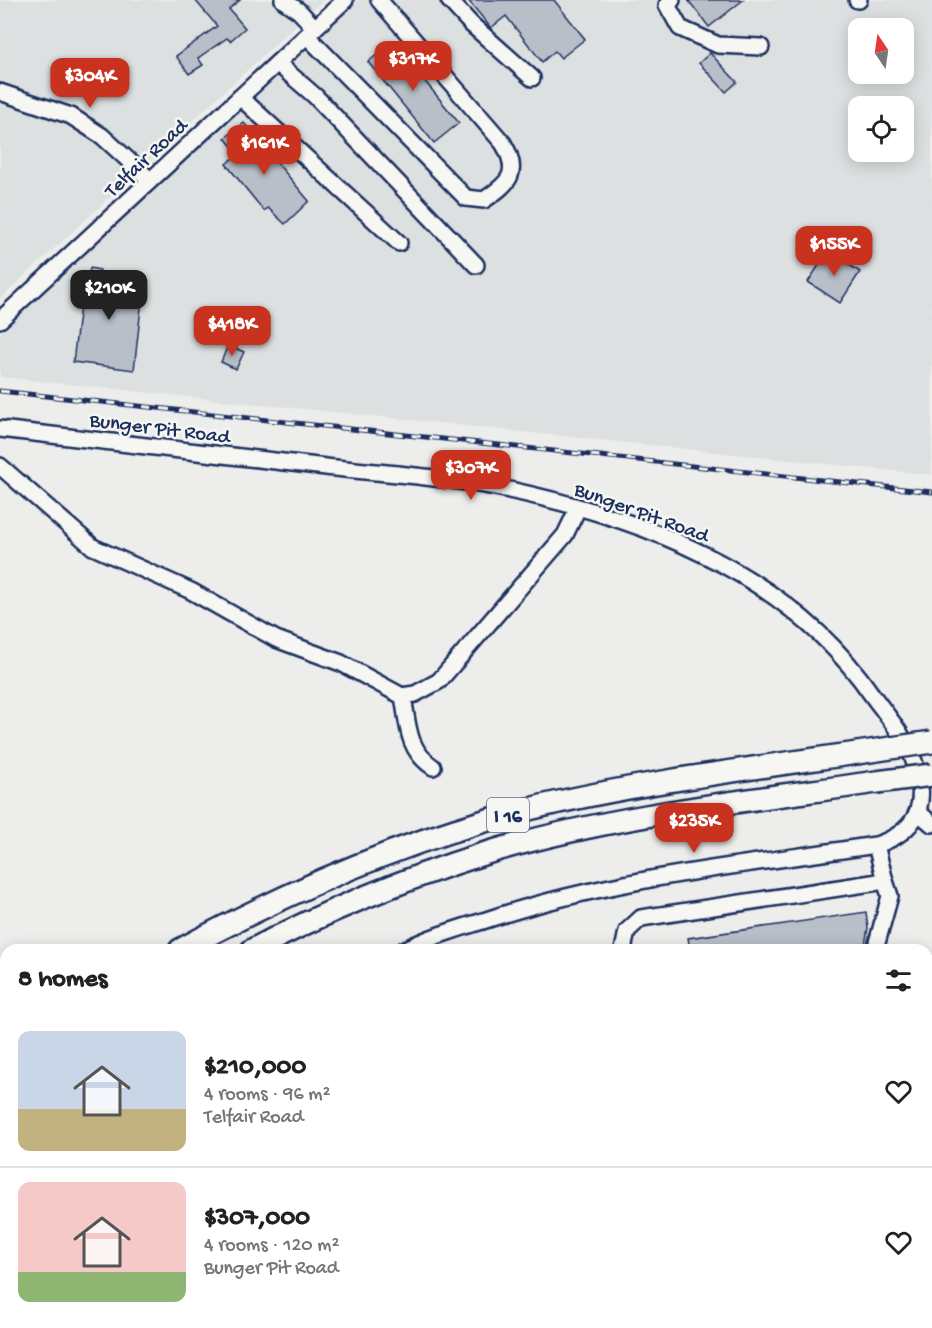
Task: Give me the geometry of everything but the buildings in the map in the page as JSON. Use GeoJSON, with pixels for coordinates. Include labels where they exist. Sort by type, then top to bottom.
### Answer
{"type":"FeatureCollection","features":[{"type":"Feature","properties":{"kind":"highway","name":"I 16"},"geometry":{"type":"LineString","coordinates":[[191,944],[258,909],[341,873],[453,832],[523,811],[654,783],[932,742]]}},
{"type":"Feature","properties":{"kind":"highway","name":"I 16"},"geometry":{"type":"LineString","coordinates":[[263,944],[297,926],[362,899],[484,854],[643,817],[932,775]]}},
{"type":"Feature","properties":{"kind":"street"},"geometry":{"type":"LineString","coordinates":[[283,0],[299,10],[311,32],[466,198],[484,200],[504,187],[511,172],[513,159],[503,143],[379,0]]}},
{"type":"Feature","properties":{"kind":"street","name":"Telfair Road"},"geometry":{"type":"LineString","coordinates":[[0,320],[345,0]]}},
{"type":"Feature","properties":{"kind":"street"},"geometry":{"type":"LineString","coordinates":[[449,0],[471,24],[532,78]]}},
{"type":"Feature","properties":{"kind":"street"},"geometry":{"type":"LineString","coordinates":[[672,0],[667,5],[680,28],[718,45],[761,47]]}},
{"type":"Feature","properties":{"kind":"street"},"geometry":{"type":"LineString","coordinates":[[277,63],[315,96],[476,265]]}},
{"type":"Feature","properties":{"kind":"street"},"geometry":{"type":"LineString","coordinates":[[0,92],[70,116],[102,136],[150,180]]}},
{"type":"Feature","properties":{"kind":"street"},"geometry":{"type":"LineString","coordinates":[[240,97],[399,243]]}},
{"type":"Feature","properties":{"kind":"street","name":"Bunger Pit Road"},"geometry":{"type":"LineString","coordinates":[[0,429],[493,487],[614,518],[681,544],[732,568],[775,594],[836,650],[887,716],[912,754],[920,781],[919,813]]}},
{"type":"Feature","properties":{"kind":"street"},"geometry":{"type":"LineString","coordinates":[[0,466],[93,547],[191,591],[276,639],[341,663],[403,696],[415,694],[439,681],[558,544],[578,508]]}},
{"type":"Feature","properties":{"kind":"street"},"geometry":{"type":"LineString","coordinates":[[403,696],[411,746],[421,759],[433,768]]}},
{"type":"Feature","properties":{"kind":"street"},"geometry":{"type":"LineString","coordinates":[[421,944],[550,899],[677,872],[876,845],[891,840],[907,829],[919,813],[932,824]]}},
{"type":"Feature","properties":{"kind":"street"},"geometry":{"type":"LineString","coordinates":[[876,845],[890,896],[877,944]]}},
{"type":"Feature","properties":{"kind":"street"},"geometry":{"type":"LineString","coordinates":[[624,944],[627,931],[641,918],[885,881]]}},
{"type":"Feature","properties":{"kind":"shaded area"},"geometry":{"type":"Polygon","coordinates":[[[0,0],[323,0],[0,299],[0,0]]]}},
{"type":"Feature","properties":{"kind":"shaded area"},"geometry":{"type":"Polygon","coordinates":[[[358,0],[932,0],[932,475],[0,377],[0,333],[358,0]]]}},
{"type":"Feature","properties":{"kind":"railway"},"geometry":{"type":"LineString","coordinates":[[0,391],[932,492]]}}]}
